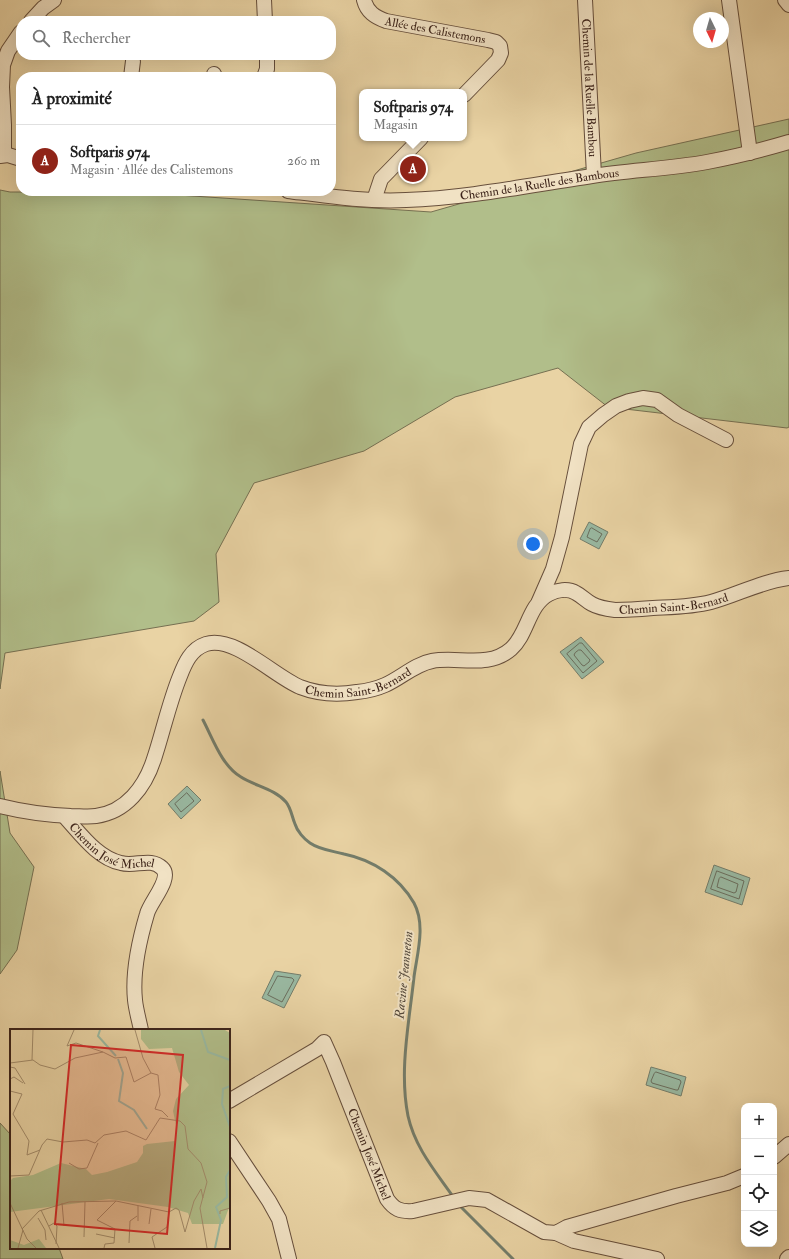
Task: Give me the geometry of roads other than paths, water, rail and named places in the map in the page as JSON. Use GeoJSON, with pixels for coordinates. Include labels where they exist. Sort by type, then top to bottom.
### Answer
{"type":"FeatureCollection","features":[{"type":"Feature","properties":{"kind":"street"},"geometry":{"type":"LineString","coordinates":[[36,16],[54,0]]}},
{"type":"Feature","properties":{"kind":"street"},"geometry":{"type":"LineString","coordinates":[[264,0],[265,16]]}},
{"type":"Feature","properties":{"kind":"street","name":"Allée des Calistemons"},"geometry":{"type":"LineString","coordinates":[[364,0],[365,6],[372,14],[386,21],[496,42],[500,46],[501,53],[498,60],[467,91]]}},
{"type":"Feature","properties":{"kind":"street","name":"Chemin de la Ruelle Bambou"},"geometry":{"type":"LineString","coordinates":[[585,0],[594,176]]}},
{"type":"Feature","properties":{"kind":"street"},"geometry":{"type":"LineString","coordinates":[[729,0],[750,153]]}},
{"type":"Feature","properties":{"kind":"street"},"geometry":{"type":"LineString","coordinates":[[785,0],[789,5]]}},
{"type":"Feature","properties":{"kind":"street"},"geometry":{"type":"LineString","coordinates":[[16,39],[8,51],[3,65],[2,87],[4,124],[2,155],[16,158]]}},
{"type":"Feature","properties":{"kind":"street"},"geometry":{"type":"LineString","coordinates":[[266,72],[267,60]]}},
{"type":"Feature","properties":{"kind":"street"},"geometry":{"type":"LineString","coordinates":[[132,72],[133,61]]}},
{"type":"Feature","properties":{"kind":"street"},"geometry":{"type":"LineString","coordinates":[[374,200],[381,179],[418,141]]}},
{"type":"Feature","properties":{"kind":"street","name":"Chemin de la Ruelle des Bambous"},"geometry":{"type":"LineString","coordinates":[[329,196],[374,200],[434,198],[706,162],[750,153],[789,142]]}},
{"type":"Feature","properties":{"kind":"street"},"geometry":{"type":"LineString","coordinates":[[539,601],[553,569],[581,444],[589,427],[616,406],[628,401],[643,398],[657,400],[678,415],[726,440]]}},
{"type":"Feature","properties":{"kind":"street","name":"Chemin Saint-Bernard"},"geometry":{"type":"LineString","coordinates":[[0,806],[34,814],[95,816],[110,813],[124,806],[135,796],[154,762],[172,696],[185,661],[197,649],[205,644],[226,644],[242,651],[274,672],[303,688],[319,693],[348,694],[386,685],[420,665],[432,661],[475,661],[495,658],[504,654],[520,639],[539,601],[549,594],[558,591],[568,590],[576,592],[592,605],[607,609],[676,607],[711,602],[770,582],[789,578]]}},
{"type":"Feature","properties":{"kind":"street","name":"Chemin José Michel"},"geometry":{"type":"LineString","coordinates":[[64,816],[92,845],[111,859],[122,864],[153,863],[159,865],[164,870],[166,876],[163,885],[148,908],[138,943],[135,969],[135,1000],[141,1029]]}},
{"type":"Feature","properties":{"kind":"street","name":"Chemin José Michel"},"geometry":{"type":"LineString","coordinates":[[230,1100],[317,1049],[324,1042],[387,1199],[397,1210],[413,1211],[475,1198],[488,1200],[544,1232],[562,1230],[581,1243],[656,1259]]}},
{"type":"Feature","properties":{"kind":"street"},"geometry":{"type":"LineString","coordinates":[[230,1142],[269,1201],[279,1219],[289,1259]]}},
{"type":"Feature","properties":{"kind":"street"},"geometry":{"type":"LineString","coordinates":[[777,1154],[789,1144]]}},
{"type":"Feature","properties":{"kind":"street"},"geometry":{"type":"LineString","coordinates":[[562,1230],[676,1196],[727,1183],[741,1177]]}},
{"type":"Feature","properties":{"kind":"water"},"geometry":{"type":"Polygon","coordinates":[[[589,522],[608,532],[599,549],[580,539],[589,522]]]}},
{"type":"Feature","properties":{"kind":"water"},"geometry":{"type":"Polygon","coordinates":[[[581,637],[604,662],[582,679],[560,652],[581,637]]]}},
{"type":"Feature","properties":{"kind":"water"},"geometry":{"type":"Polygon","coordinates":[[[187,786],[201,800],[181,819],[168,804],[187,786]]]}},
{"type":"Feature","properties":{"kind":"water"},"geometry":{"type":"Polygon","coordinates":[[[714,865],[750,878],[742,905],[705,892],[714,865]]]}},
{"type":"Feature","properties":{"kind":"water"},"geometry":{"type":"Polygon","coordinates":[[[275,971],[301,975],[284,1008],[262,998],[275,971]]]}},
{"type":"Feature","properties":{"kind":"water"},"geometry":{"type":"Polygon","coordinates":[[[651,1067],[686,1077],[681,1096],[646,1085],[651,1067]]]}},
{"type":"Feature","properties":{"kind":"waterway","name":"Ravine Jeanneton"},"geometry":{"type":"LineString","coordinates":[[203,720],[219,752],[228,766],[241,777],[271,791],[286,802],[297,829],[305,839],[318,847],[355,857],[375,865],[401,885],[414,903],[418,912],[420,940],[406,1047],[404,1082],[405,1099],[411,1128],[416,1139],[427,1159],[454,1198]]}},
{"type":"Feature","properties":{"kind":"waterway","name":"Ravine Jeanneton"},"geometry":{"type":"LineString","coordinates":[[458,1204],[513,1259]]}},
{"type":"Feature","properties":{"kind":"place","name":"Softparis 974"},"geometry":{"type":"Point","coordinates":[413,169]}}]}
